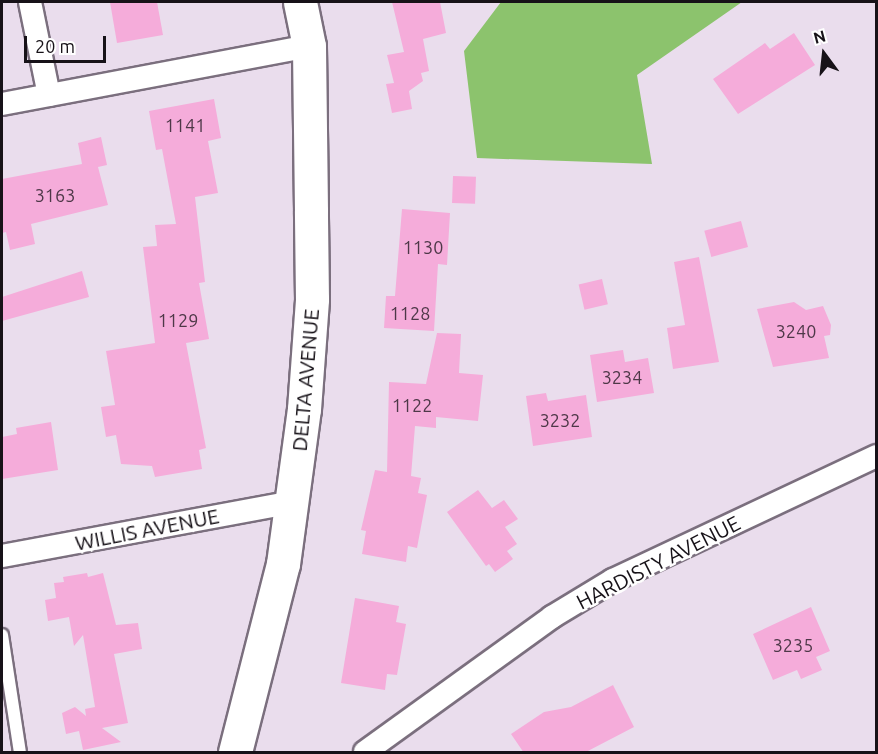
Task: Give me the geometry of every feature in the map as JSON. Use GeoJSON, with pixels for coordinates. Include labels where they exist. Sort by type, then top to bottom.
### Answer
{"type":"FeatureCollection","features":[{"type":"Feature","properties":{"kind":"street"},"geometry":{"type":"LineString","coordinates":[[30,2],[49,95]]}},
{"type":"Feature","properties":{"kind":"street","name":"DELTA AVENUE"},"geometry":{"type":"LineString","coordinates":[[235,753],[261,663],[294,502],[312,299],[309,46],[300,2]]}},
{"type":"Feature","properties":{"kind":"street"},"geometry":{"type":"LineString","coordinates":[[2,104],[309,46]]}},
{"type":"Feature","properties":{"kind":"street","name":"HARDISTY AVENUE"},"geometry":{"type":"LineString","coordinates":[[364,753],[552,617],[613,580],[876,456]]}},
{"type":"Feature","properties":{"kind":"street","name":"WILLIS AVENUE"},"geometry":{"type":"LineString","coordinates":[[2,556],[294,502]]}},
{"type":"Feature","properties":{"kind":"lane"},"geometry":{"type":"LineString","coordinates":[[2,635],[20,753]]}},
{"type":"Feature","properties":{"kind":"green space"},"geometry":{"type":"Polygon","coordinates":[[[501,2],[742,2],[637,75],[652,164],[477,158],[464,51],[501,2]]]}},
{"type":"Feature","properties":{"kind":"building"},"geometry":{"type":"Polygon","coordinates":[[[110,2],[157,2],[163,35],[117,43],[110,2]]]}},
{"type":"Feature","properties":{"kind":"building"},"geometry":{"type":"Polygon","coordinates":[[[392,2],[440,2],[446,33],[423,39],[429,71],[421,73],[423,81],[409,91],[412,109],[392,113],[386,84],[394,83],[387,55],[404,52],[392,2]]]}},
{"type":"Feature","properties":{"kind":"building"},"geometry":{"type":"Polygon","coordinates":[[[794,33],[815,65],[738,114],[713,79],[765,43],[770,49],[794,33]]]}},
{"type":"Feature","properties":{"kind":"building"},"geometry":{"type":"Polygon","coordinates":[[[214,99],[221,138],[208,141],[218,193],[195,197],[205,282],[199,283],[209,339],[186,343],[206,448],[199,450],[202,469],[155,477],[152,466],[121,464],[116,435],[106,437],[101,407],[115,405],[106,351],[155,343],[143,247],[157,246],[155,225],[176,224],[162,149],[156,150],[149,111],[214,99]]]}},
{"type":"Feature","properties":{"kind":"building"},"geometry":{"type":"Polygon","coordinates":[[[101,137],[107,165],[98,167],[108,205],[31,224],[35,244],[10,250],[6,232],[2,233],[2,179],[82,164],[78,143],[101,137]]]}},
{"type":"Feature","properties":{"kind":"building"},"geometry":{"type":"Polygon","coordinates":[[[453,176],[476,177],[475,204],[452,203],[453,176]]]}},
{"type":"Feature","properties":{"kind":"building"},"geometry":{"type":"Polygon","coordinates":[[[402,209],[450,213],[447,265],[438,264],[434,331],[384,328],[386,296],[395,296],[402,209]]]}},
{"type":"Feature","properties":{"kind":"building"},"geometry":{"type":"Polygon","coordinates":[[[741,221],[748,247],[711,257],[704,231],[741,221]]]}},
{"type":"Feature","properties":{"kind":"building"},"geometry":{"type":"Polygon","coordinates":[[[699,257],[719,362],[673,369],[667,328],[685,325],[674,262],[699,257]]]}},
{"type":"Feature","properties":{"kind":"building"},"geometry":{"type":"Polygon","coordinates":[[[82,271],[89,297],[2,321],[2,297],[82,271]]]}},
{"type":"Feature","properties":{"kind":"building"},"geometry":{"type":"Polygon","coordinates":[[[602,279],[608,304],[584,310],[579,284],[602,279]]]}},
{"type":"Feature","properties":{"kind":"building"},"geometry":{"type":"Polygon","coordinates":[[[794,302],[806,310],[823,306],[831,325],[830,335],[824,336],[829,358],[773,367],[757,309],[794,302]]]}},
{"type":"Feature","properties":{"kind":"building"},"geometry":{"type":"Polygon","coordinates":[[[437,333],[461,334],[459,373],[483,375],[478,421],[436,417],[436,428],[415,426],[411,476],[421,478],[418,493],[427,495],[417,548],[408,546],[406,562],[362,554],[366,531],[361,530],[375,470],[387,472],[389,382],[426,384],[437,333]]]}},
{"type":"Feature","properties":{"kind":"building"},"geometry":{"type":"Polygon","coordinates":[[[623,350],[625,362],[648,358],[654,393],[597,402],[590,355],[623,350]]]}},
{"type":"Feature","properties":{"kind":"building"},"geometry":{"type":"Polygon","coordinates":[[[546,393],[548,401],[586,395],[592,437],[533,446],[526,396],[546,393]]]}},
{"type":"Feature","properties":{"kind":"building"},"geometry":{"type":"Polygon","coordinates":[[[51,422],[58,470],[2,479],[2,437],[17,434],[16,428],[51,422]]]}},
{"type":"Feature","properties":{"kind":"building"},"geometry":{"type":"Polygon","coordinates":[[[478,490],[492,508],[504,500],[518,519],[505,527],[517,544],[507,551],[513,559],[495,572],[489,564],[486,566],[447,512],[478,490]]]}},
{"type":"Feature","properties":{"kind":"building"},"geometry":{"type":"Polygon","coordinates":[[[87,573],[88,577],[103,573],[116,625],[138,623],[142,649],[114,654],[128,723],[102,728],[121,742],[83,750],[79,731],[66,734],[62,713],[75,707],[86,716],[85,709],[95,707],[83,635],[74,646],[69,617],[48,621],[45,600],[56,598],[54,583],[64,582],[63,577],[87,573]]]}},
{"type":"Feature","properties":{"kind":"building"},"geometry":{"type":"Polygon","coordinates":[[[355,598],[399,606],[396,622],[406,624],[397,675],[387,674],[385,690],[341,683],[355,598]]]}},
{"type":"Feature","properties":{"kind":"building"},"geometry":{"type":"Polygon","coordinates":[[[811,607],[830,651],[816,657],[822,670],[801,679],[797,670],[773,680],[753,634],[811,607]]]}},
{"type":"Feature","properties":{"kind":"building"},"geometry":{"type":"Polygon","coordinates":[[[613,685],[634,727],[584,753],[524,753],[511,734],[544,712],[571,707],[613,685]]]}}]}
